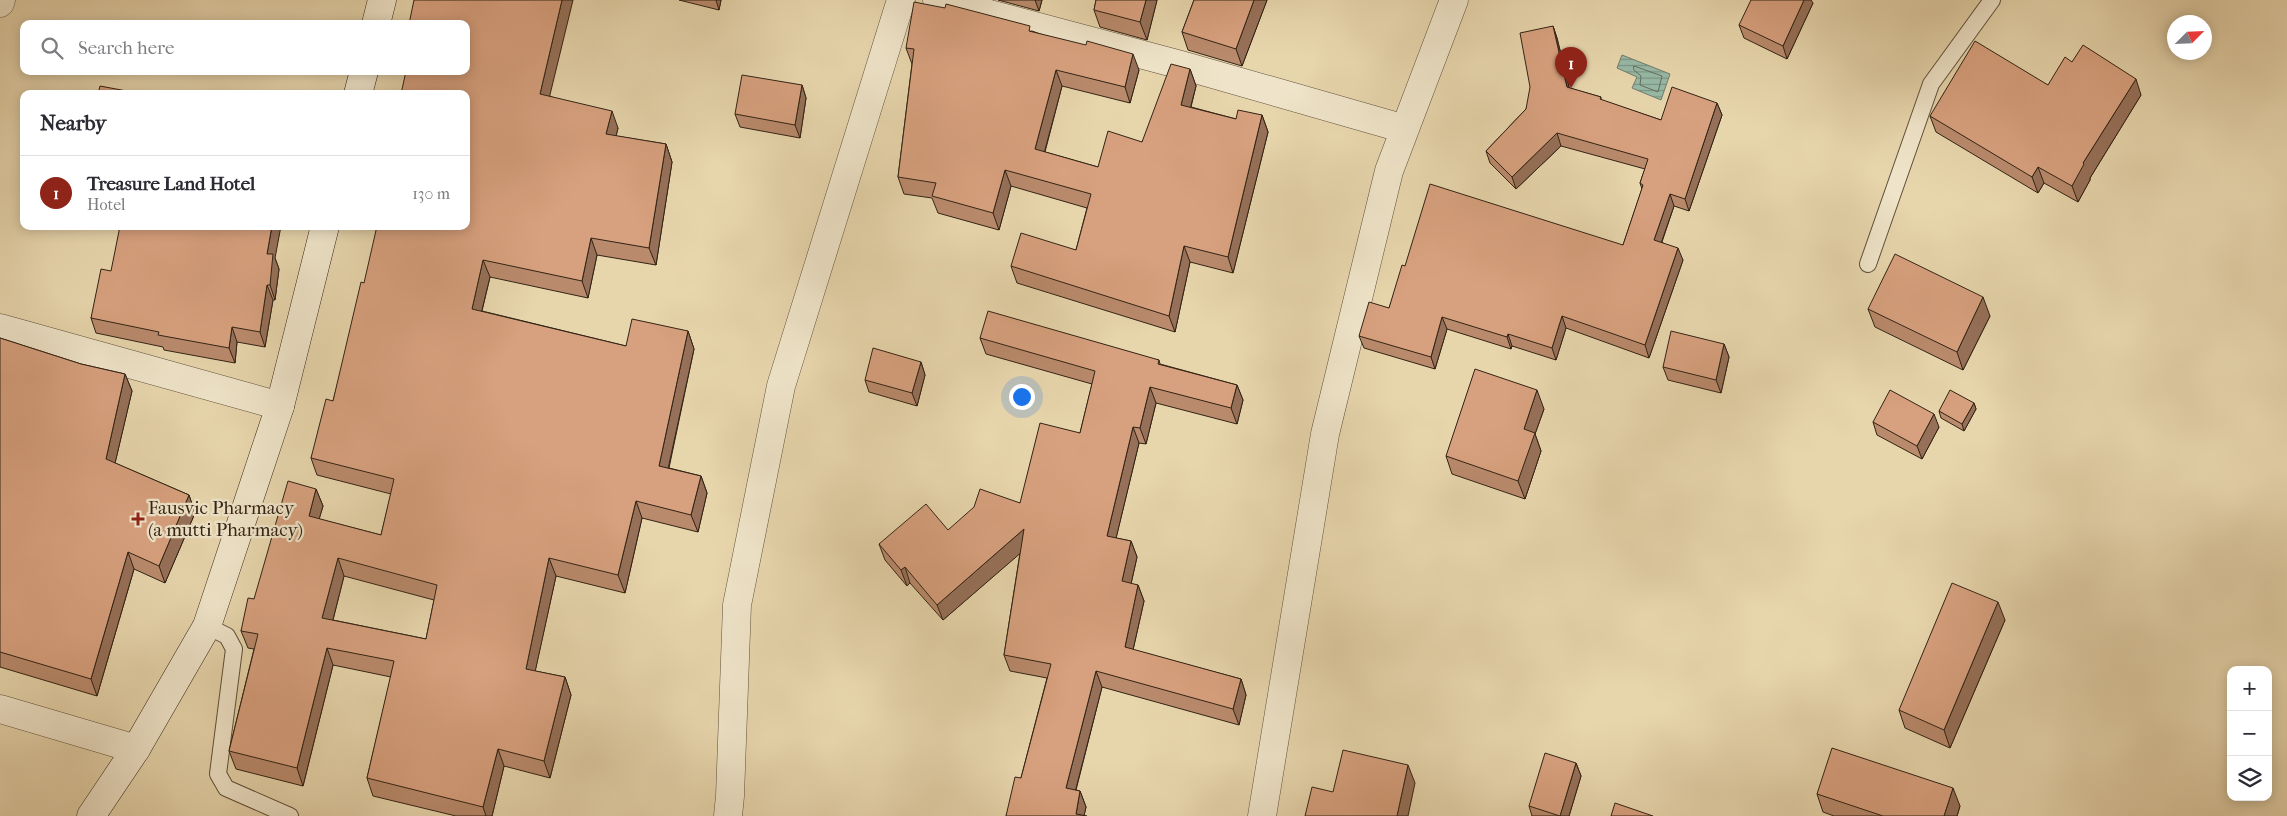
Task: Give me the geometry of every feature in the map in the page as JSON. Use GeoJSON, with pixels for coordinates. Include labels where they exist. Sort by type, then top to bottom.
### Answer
{"type":"FeatureCollection","features":[{"type":"Feature","properties":{"kind":"street"},"geometry":{"type":"LineString","coordinates":[[377,20],[382,0]]}},
{"type":"Feature","properties":{"kind":"street"},"geometry":{"type":"LineString","coordinates":[[728,816],[737,605],[781,386],[901,0]]}},
{"type":"Feature","properties":{"kind":"street"},"geometry":{"type":"LineString","coordinates":[[937,0],[1180,65],[1405,129]]}},
{"type":"Feature","properties":{"kind":"street"},"geometry":{"type":"LineString","coordinates":[[1262,816],[1325,434],[1389,171],[1454,0]]}},
{"type":"Feature","properties":{"kind":"street"},"geometry":{"type":"LineString","coordinates":[[359,90],[363,75]]}},
{"type":"Feature","properties":{"kind":"street"},"geometry":{"type":"LineString","coordinates":[[91,816],[136,749],[207,626],[280,406],[324,230]]}},
{"type":"Feature","properties":{"kind":"street"},"geometry":{"type":"LineString","coordinates":[[0,328],[280,406]]}},
{"type":"Feature","properties":{"kind":"street"},"geometry":{"type":"LineString","coordinates":[[0,709],[136,749]]}},
{"type":"Feature","properties":{"kind":"lane"},"geometry":{"type":"LineString","coordinates":[[1868,264],[1931,84],[1992,0]]}},
{"type":"Feature","properties":{"kind":"lane"},"geometry":{"type":"LineString","coordinates":[[207,626],[227,636],[234,649],[218,774],[226,788],[290,816]]}},
{"type":"Feature","properties":{"kind":"water"},"geometry":{"type":"Polygon","coordinates":[[[1622,55],[1670,74],[1661,100],[1632,88],[1637,77],[1617,68],[1622,55]]]}},
{"type":"Feature","properties":{"kind":"building"},"geometry":{"type":"Polygon","coordinates":[[[414,0],[562,0],[540,94],[612,111],[606,134],[666,144],[649,248],[591,238],[582,281],[483,260],[472,309],[626,346],[632,319],[688,331],[659,466],[701,476],[691,515],[636,501],[618,575],[549,558],[526,669],[565,677],[544,761],[498,749],[483,807],[367,778],[394,661],[327,648],[297,768],[229,751],[258,634],[241,631],[248,598],[254,599],[288,481],[316,489],[309,516],[381,535],[394,479],[311,458],[326,399],[333,401],[361,282],[364,283],[376,230],[470,230],[470,90],[402,90],[405,75],[470,75],[470,20],[410,20],[414,0]],[[338,558],[322,618],[426,639],[437,585],[338,558]]]}},
{"type":"Feature","properties":{"kind":"building"},"geometry":{"type":"Polygon","coordinates":[[[1096,0],[1146,0],[1140,22],[1094,10],[1096,0]]]}},
{"type":"Feature","properties":{"kind":"building"},"geometry":{"type":"Polygon","coordinates":[[[1194,0],[1254,0],[1236,49],[1182,32],[1194,0]]]}},
{"type":"Feature","properties":{"kind":"building"},"geometry":{"type":"Polygon","coordinates":[[[1751,0],[1804,0],[1783,46],[1739,25],[1751,0]]]}},
{"type":"Feature","properties":{"kind":"building"},"geometry":{"type":"Polygon","coordinates":[[[914,2],[945,8],[946,4],[1030,26],[1029,31],[1086,45],[1087,41],[1133,54],[1125,87],[1056,70],[1035,149],[1098,167],[1108,131],[1142,142],[1171,64],[1190,69],[1181,105],[1236,119],[1238,110],[1262,115],[1228,257],[1184,246],[1169,316],[1011,266],[1021,233],[1076,250],[1091,194],[1005,170],[993,213],[932,196],[936,183],[898,177],[914,49],[906,48],[914,2]]]}},
{"type":"Feature","properties":{"kind":"building"},"geometry":{"type":"Polygon","coordinates":[[[1553,26],[1567,87],[1601,97],[1600,99],[1661,120],[1672,87],[1717,103],[1685,199],[1670,194],[1654,240],[1678,248],[1645,345],[1562,316],[1552,348],[1508,334],[1507,337],[1442,317],[1431,357],[1359,336],[1369,302],[1389,308],[1402,265],[1405,266],[1430,184],[1623,245],[1643,185],[1640,183],[1648,159],[1557,133],[1512,177],[1486,151],[1526,109],[1530,87],[1520,33],[1553,26]]]}},
{"type":"Feature","properties":{"kind":"building"},"geometry":{"type":"Polygon","coordinates":[[[1975,41],[2048,85],[2065,57],[2072,62],[2083,45],[2136,79],[2083,163],[2072,186],[2038,167],[2032,177],[1930,116],[1975,41]]]}},
{"type":"Feature","properties":{"kind":"building"},"geometry":{"type":"Polygon","coordinates":[[[742,75],[802,85],[795,125],[735,114],[742,75]]]}},
{"type":"Feature","properties":{"kind":"building"},"geometry":{"type":"Polygon","coordinates":[[[100,86],[121,90],[99,90],[100,86]]]}},
{"type":"Feature","properties":{"kind":"building"},"geometry":{"type":"Polygon","coordinates":[[[119,230],[271,230],[267,254],[273,254],[270,285],[267,285],[260,332],[232,327],[229,348],[158,335],[159,332],[91,318],[101,269],[111,271],[119,230]]]}},
{"type":"Feature","properties":{"kind":"building"},"geometry":{"type":"Polygon","coordinates":[[[1895,254],[1983,297],[1957,352],[1868,309],[1895,254]]]}},
{"type":"Feature","properties":{"kind":"building"},"geometry":{"type":"Polygon","coordinates":[[[988,311],[1159,360],[1158,364],[1237,385],[1231,408],[1150,387],[1140,428],[1133,427],[1107,536],[1131,541],[1122,581],[1138,585],[1125,647],[1241,679],[1233,709],[1096,671],[1066,788],[1080,791],[1076,814],[1087,816],[1006,816],[1015,777],[1021,778],[1051,664],[1004,655],[1024,529],[937,605],[905,567],[901,570],[879,544],[926,504],[948,530],[974,507],[980,489],[1020,503],[1040,423],[1080,433],[1095,371],[980,338],[988,311]]]}},
{"type":"Feature","properties":{"kind":"building"},"geometry":{"type":"Polygon","coordinates":[[[1671,331],[1724,344],[1716,380],[1663,367],[1671,331]]]}},
{"type":"Feature","properties":{"kind":"building"},"geometry":{"type":"Polygon","coordinates":[[[0,338],[81,364],[125,374],[106,459],[189,495],[159,566],[128,552],[91,679],[0,652],[0,338]]]}},
{"type":"Feature","properties":{"kind":"building"},"geometry":{"type":"Polygon","coordinates":[[[873,348],[921,362],[912,393],[865,380],[873,348]]]}},
{"type":"Feature","properties":{"kind":"building"},"geometry":{"type":"Polygon","coordinates":[[[1475,369],[1537,390],[1524,429],[1535,433],[1518,481],[1446,456],[1475,369]]]}},
{"type":"Feature","properties":{"kind":"building"},"geometry":{"type":"Polygon","coordinates":[[[1890,390],[1934,414],[1917,446],[1873,422],[1890,390]]]}},
{"type":"Feature","properties":{"kind":"building"},"geometry":{"type":"Polygon","coordinates":[[[1950,390],[1974,403],[1962,424],[1939,411],[1950,390]]]}},
{"type":"Feature","properties":{"kind":"building"},"geometry":{"type":"Polygon","coordinates":[[[1952,583],[1998,602],[1944,730],[1899,710],[1952,583]]]}},
{"type":"Feature","properties":{"kind":"building"},"geometry":{"type":"Polygon","coordinates":[[[1832,748],[1953,788],[1944,816],[1883,816],[1817,794],[1832,748]]]}},
{"type":"Feature","properties":{"kind":"building"},"geometry":{"type":"Polygon","coordinates":[[[1343,750],[1408,765],[1397,816],[1305,816],[1312,787],[1333,792],[1343,750]]]}},
{"type":"Feature","properties":{"kind":"building"},"geometry":{"type":"Polygon","coordinates":[[[1545,753],[1576,763],[1560,816],[1529,806],[1545,753]]]}},
{"type":"Feature","properties":{"kind":"building"},"geometry":{"type":"Polygon","coordinates":[[[1615,803],[1653,816],[1611,816],[1615,803]]]}},
{"type":"Feature","properties":{"kind":"place","name":"Treasure Land Hotel"},"geometry":{"type":"Point","coordinates":[1571,88]}},
{"type":"Feature","properties":{"kind":"place","name":"Fausvic Pharmacy (a mutti Pharmacy)"},"geometry":{"type":"Point","coordinates":[138,519]}}]}
